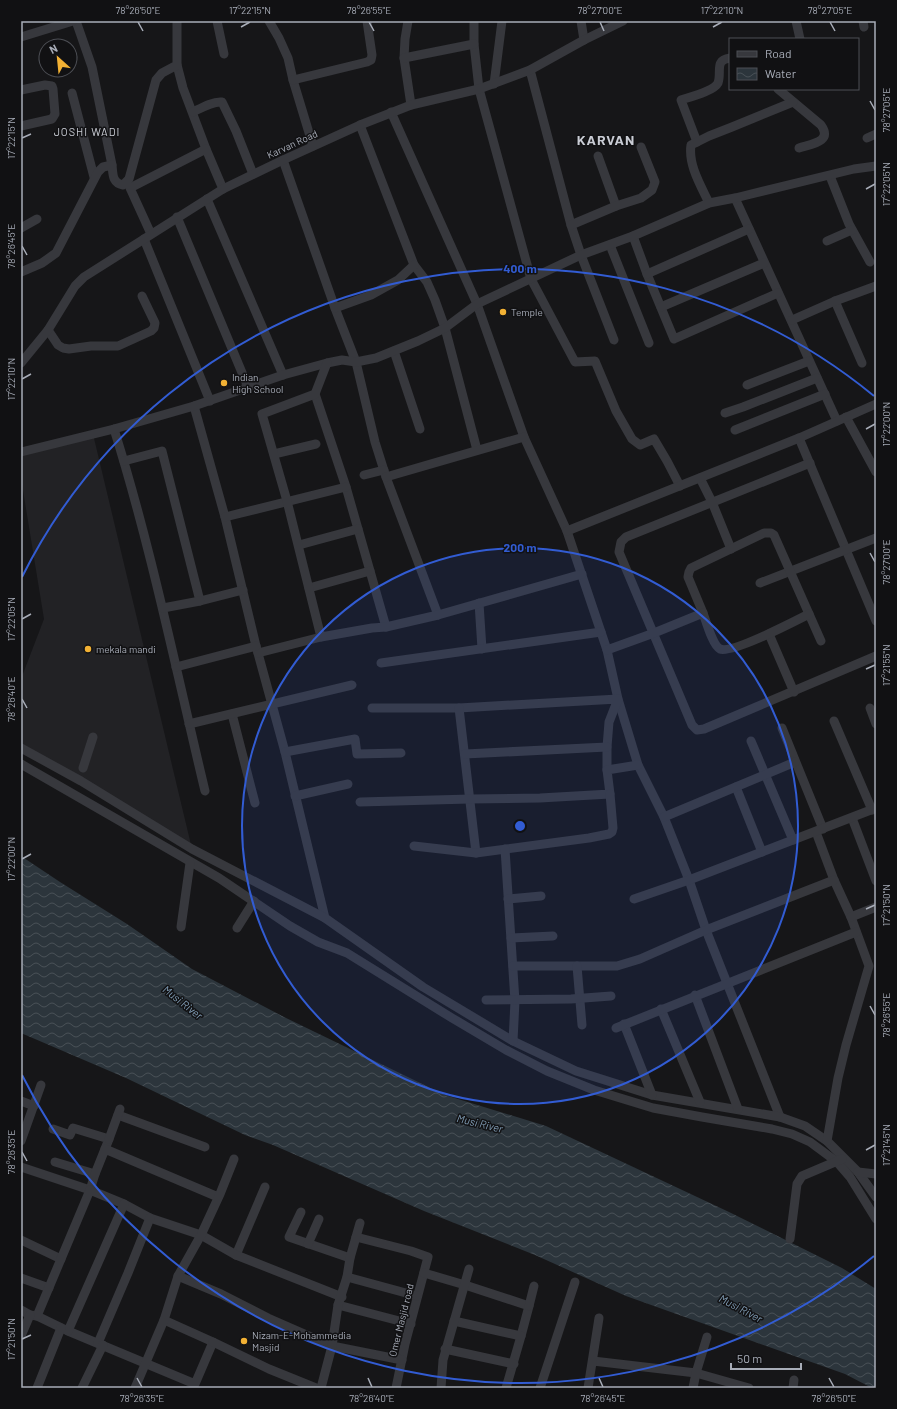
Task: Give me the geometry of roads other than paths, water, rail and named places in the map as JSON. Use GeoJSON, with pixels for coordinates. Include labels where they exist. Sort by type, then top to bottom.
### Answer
{"type":"FeatureCollection","features":[{"type":"Feature","properties":{"kind":"street"},"geometry":{"type":"LineString","coordinates":[[21,37],[74,21],[92,67],[112,165],[113,178],[118,184],[122,185],[129,179],[156,80],[162,73],[177,65]]}},
{"type":"Feature","properties":{"kind":"street"},"geometry":{"type":"LineString","coordinates":[[177,21],[177,65],[206,149],[223,189]]}},
{"type":"Feature","properties":{"kind":"street"},"geometry":{"type":"LineString","coordinates":[[217,21],[224,54]]}},
{"type":"Feature","properties":{"kind":"street"},"geometry":{"type":"LineString","coordinates":[[269,21],[288,58],[293,80],[313,146]]}},
{"type":"Feature","properties":{"kind":"street"},"geometry":{"type":"LineString","coordinates":[[293,80],[371,60],[372,55],[367,21]]}},
{"type":"Feature","properties":{"kind":"street"},"geometry":{"type":"LineString","coordinates":[[408,21],[404,58],[411,105]]}},
{"type":"Feature","properties":{"kind":"street"},"geometry":{"type":"LineString","coordinates":[[474,21],[474,44],[479,89],[531,279],[575,362],[595,361],[616,411],[632,440],[640,445],[654,439],[680,486]]}},
{"type":"Feature","properties":{"kind":"street"},"geometry":{"type":"LineString","coordinates":[[494,84],[502,21]]}},
{"type":"Feature","properties":{"kind":"street"},"geometry":{"type":"LineString","coordinates":[[581,21],[584,40]]}},
{"type":"Feature","properties":{"kind":"street","name":"Karvan Road"},"geometry":{"type":"LineString","coordinates":[[21,363],[48,330],[75,286],[84,277],[223,189],[313,146],[391,112],[411,105],[479,89],[530,70],[584,40],[623,21]]}},
{"type":"Feature","properties":{"kind":"street"},"geometry":{"type":"LineString","coordinates":[[796,21],[800,38]]}},
{"type":"Feature","properties":{"kind":"street"},"geometry":{"type":"LineString","coordinates":[[404,58],[474,44]]}},
{"type":"Feature","properties":{"kind":"street"},"geometry":{"type":"LineString","coordinates":[[697,142],[681,100],[710,90],[714,87],[717,83],[721,62],[724,59],[729,58]]}},
{"type":"Feature","properties":{"kind":"street"},"geometry":{"type":"LineString","coordinates":[[530,70],[571,225],[614,340]]}},
{"type":"Feature","properties":{"kind":"street"},"geometry":{"type":"LineString","coordinates":[[21,90],[45,85],[52,86],[56,114],[52,118],[21,126]]}},
{"type":"Feature","properties":{"kind":"street"},"geometry":{"type":"LineString","coordinates":[[779,90],[821,125],[825,131],[825,136],[821,141],[799,148]]}},
{"type":"Feature","properties":{"kind":"street"},"geometry":{"type":"LineString","coordinates":[[72,93],[94,177]]}},
{"type":"Feature","properties":{"kind":"street"},"geometry":{"type":"LineString","coordinates":[[193,112],[211,104],[220,101],[222,102],[236,130],[253,174]]}},
{"type":"Feature","properties":{"kind":"street"},"geometry":{"type":"LineString","coordinates":[[709,203],[694,169],[690,152],[691,145],[709,136],[732,128],[793,102]]}},
{"type":"Feature","properties":{"kind":"street"},"geometry":{"type":"LineString","coordinates":[[391,112],[477,304],[524,437],[567,531],[607,650],[618,699],[638,765],[664,817],[689,880],[706,930],[780,1117]]}},
{"type":"Feature","properties":{"kind":"street"},"geometry":{"type":"LineString","coordinates":[[360,125],[414,265],[430,287],[444,328],[477,450]]}},
{"type":"Feature","properties":{"kind":"street"},"geometry":{"type":"LineString","coordinates":[[867,138],[876,134]]}},
{"type":"Feature","properties":{"kind":"street"},"geometry":{"type":"LineString","coordinates":[[571,225],[616,206],[641,198],[652,190],[655,182],[642,147]]}},
{"type":"Feature","properties":{"kind":"street"},"geometry":{"type":"LineString","coordinates":[[206,149],[130,188],[210,401]]}},
{"type":"Feature","properties":{"kind":"street"},"geometry":{"type":"LineString","coordinates":[[598,156],[616,206]]}},
{"type":"Feature","properties":{"kind":"street"},"geometry":{"type":"LineString","coordinates":[[283,160],[335,308],[356,362],[375,442],[385,474],[438,615]]}},
{"type":"Feature","properties":{"kind":"street"},"geometry":{"type":"LineString","coordinates":[[21,272],[42,263],[56,253],[94,177],[103,167],[112,165]]}},
{"type":"Feature","properties":{"kind":"street"},"geometry":{"type":"LineString","coordinates":[[21,452],[114,429],[194,406],[283,375],[327,363],[342,360],[356,362],[376,358],[418,341],[444,328],[477,304],[581,255],[633,236],[709,203],[830,176],[854,169],[876,166]]}},
{"type":"Feature","properties":{"kind":"street"},"geometry":{"type":"LineString","coordinates":[[830,176],[852,230],[870,262]]}},
{"type":"Feature","properties":{"kind":"street"},"geometry":{"type":"LineString","coordinates":[[208,198],[283,375]]}},
{"type":"Feature","properties":{"kind":"street"},"geometry":{"type":"LineString","coordinates":[[735,198],[837,421]]}},
{"type":"Feature","properties":{"kind":"street"},"geometry":{"type":"LineString","coordinates":[[177,217],[248,387]]}},
{"type":"Feature","properties":{"kind":"street"},"geometry":{"type":"LineString","coordinates":[[21,228],[37,219]]}},
{"type":"Feature","properties":{"kind":"street"},"geometry":{"type":"LineString","coordinates":[[647,274],[749,229]]}},
{"type":"Feature","properties":{"kind":"street"},"geometry":{"type":"LineString","coordinates":[[827,240],[852,230]]}},
{"type":"Feature","properties":{"kind":"street"},"geometry":{"type":"LineString","coordinates":[[633,236],[674,339],[778,293]]}},
{"type":"Feature","properties":{"kind":"street"},"geometry":{"type":"LineString","coordinates":[[610,245],[650,343]]}},
{"type":"Feature","properties":{"kind":"street"},"geometry":{"type":"LineString","coordinates":[[661,307],[764,263]]}},
{"type":"Feature","properties":{"kind":"street"},"geometry":{"type":"LineString","coordinates":[[335,308],[371,295],[398,280],[414,265]]}},
{"type":"Feature","properties":{"kind":"street"},"geometry":{"type":"LineString","coordinates":[[792,320],[835,301],[875,289]]}},
{"type":"Feature","properties":{"kind":"street"},"geometry":{"type":"LineString","coordinates":[[48,330],[58,345],[63,348],[69,349],[91,346],[118,346],[151,331],[154,328],[155,323],[142,296]]}},
{"type":"Feature","properties":{"kind":"street"},"geometry":{"type":"LineString","coordinates":[[835,301],[862,363]]}},
{"type":"Feature","properties":{"kind":"street"},"geometry":{"type":"LineString","coordinates":[[394,351],[420,429]]}},
{"type":"Feature","properties":{"kind":"street"},"geometry":{"type":"LineString","coordinates":[[747,385],[809,361]]}},
{"type":"Feature","properties":{"kind":"street"},"geometry":{"type":"LineString","coordinates":[[327,363],[315,394],[346,487],[386,627]]}},
{"type":"Feature","properties":{"kind":"street"},"geometry":{"type":"LineString","coordinates":[[725,413],[817,378]]}},
{"type":"Feature","properties":{"kind":"street"},"geometry":{"type":"LineString","coordinates":[[315,394],[262,414],[299,545],[321,637]]}},
{"type":"Feature","properties":{"kind":"street"},"geometry":{"type":"LineString","coordinates":[[735,430],[825,394]]}},
{"type":"Feature","properties":{"kind":"street"},"geometry":{"type":"LineString","coordinates":[[567,531],[799,438],[876,404]]}},
{"type":"Feature","properties":{"kind":"street"},"geometry":{"type":"LineString","coordinates":[[194,406],[226,517],[326,918]]}},
{"type":"Feature","properties":{"kind":"street"},"geometry":{"type":"LineString","coordinates":[[846,417],[876,472]]}},
{"type":"Feature","properties":{"kind":"street"},"geometry":{"type":"LineString","coordinates":[[114,429],[163,608],[205,791]]}},
{"type":"Feature","properties":{"kind":"street"},"geometry":{"type":"LineString","coordinates":[[364,475],[385,474],[524,437]]}},
{"type":"Feature","properties":{"kind":"street"},"geometry":{"type":"LineString","coordinates":[[799,438],[876,621]]}},
{"type":"Feature","properties":{"kind":"street"},"geometry":{"type":"LineString","coordinates":[[274,454],[316,444]]}},
{"type":"Feature","properties":{"kind":"street"},"geometry":{"type":"LineString","coordinates":[[124,461],[162,451],[200,601]]}},
{"type":"Feature","properties":{"kind":"street"},"geometry":{"type":"LineString","coordinates":[[810,462],[626,537],[621,542],[619,552],[692,725],[697,730],[704,729],[773,699],[794,692],[876,656]]}},
{"type":"Feature","properties":{"kind":"street"},"geometry":{"type":"LineString","coordinates":[[700,478],[712,502],[731,549]]}},
{"type":"Feature","properties":{"kind":"street"},"geometry":{"type":"LineString","coordinates":[[226,517],[346,487]]}},
{"type":"Feature","properties":{"kind":"street"},"geometry":{"type":"LineString","coordinates":[[299,545],[358,530]]}},
{"type":"Feature","properties":{"kind":"street"},"geometry":{"type":"LineString","coordinates":[[809,614],[769,634],[726,650],[719,649],[715,644],[688,576],[689,572],[691,568],[696,565],[764,533],[772,533],[774,535],[809,614],[820,641]]}},
{"type":"Feature","properties":{"kind":"street"},"geometry":{"type":"LineString","coordinates":[[760,583],[876,538]]}},
{"type":"Feature","properties":{"kind":"street"},"geometry":{"type":"LineString","coordinates":[[309,588],[370,571]]}},
{"type":"Feature","properties":{"kind":"street"},"geometry":{"type":"LineString","coordinates":[[176,667],[321,637],[386,627],[438,615],[582,574]]}},
{"type":"Feature","properties":{"kind":"street"},"geometry":{"type":"LineString","coordinates":[[163,608],[200,601],[243,590]]}},
{"type":"Feature","properties":{"kind":"street"},"geometry":{"type":"LineString","coordinates":[[479,603],[482,648]]}},
{"type":"Feature","properties":{"kind":"street"},"geometry":{"type":"LineString","coordinates":[[607,650],[654,634],[703,613]]}},
{"type":"Feature","properties":{"kind":"street"},"geometry":{"type":"LineString","coordinates":[[381,663],[601,632]]}},
{"type":"Feature","properties":{"kind":"street"},"geometry":{"type":"LineString","coordinates":[[769,634],[794,692]]}},
{"type":"Feature","properties":{"kind":"street"},"geometry":{"type":"LineString","coordinates":[[189,724],[352,685]]}},
{"type":"Feature","properties":{"kind":"street"},"geometry":{"type":"LineString","coordinates":[[372,708],[459,708],[618,699]]}},
{"type":"Feature","properties":{"kind":"street"},"geometry":{"type":"LineString","coordinates":[[414,846],[476,852],[590,838],[612,832],[614,828],[607,747],[609,722],[618,699]]}},
{"type":"Feature","properties":{"kind":"street"},"geometry":{"type":"LineString","coordinates":[[459,708],[476,852]]}},
{"type":"Feature","properties":{"kind":"street"},"geometry":{"type":"LineString","coordinates":[[870,708],[876,724]]}},
{"type":"Feature","properties":{"kind":"street"},"geometry":{"type":"LineString","coordinates":[[232,714],[255,803]]}},
{"type":"Feature","properties":{"kind":"street"},"geometry":{"type":"LineString","coordinates":[[634,899],[689,880],[874,809],[834,721]]}},
{"type":"Feature","properties":{"kind":"street"},"geometry":{"type":"LineString","coordinates":[[782,728],[820,830],[834,880],[851,917],[856,932],[873,964],[846,1045],[838,1078],[827,1141]]}},
{"type":"Feature","properties":{"kind":"street"},"geometry":{"type":"LineString","coordinates":[[83,768],[93,737]]}},
{"type":"Feature","properties":{"kind":"street"},"geometry":{"type":"LineString","coordinates":[[285,752],[355,739],[357,754],[401,753]]}},
{"type":"Feature","properties":{"kind":"street"},"geometry":{"type":"LineString","coordinates":[[751,740],[793,840]]}},
{"type":"Feature","properties":{"kind":"street"},"geometry":{"type":"LineString","coordinates":[[465,754],[607,747]]}},
{"type":"Feature","properties":{"kind":"street"},"geometry":{"type":"LineString","coordinates":[[21,748],[81,781],[192,849],[326,918],[423,987],[513,1041],[576,1070],[652,1095],[700,1102],[780,1117],[804,1126],[827,1141],[841,1160],[876,1219]]}},
{"type":"Feature","properties":{"kind":"street"},"geometry":{"type":"LineString","coordinates":[[664,817],[795,762]]}},
{"type":"Feature","properties":{"kind":"street"},"geometry":{"type":"LineString","coordinates":[[21,764],[190,863],[219,878],[290,926],[318,942],[346,953],[506,1050],[547,1070],[594,1090],[653,1108],[772,1129],[792,1134],[810,1142],[858,1172],[876,1197]]}},
{"type":"Feature","properties":{"kind":"street"},"geometry":{"type":"LineString","coordinates":[[608,770],[638,765]]}},
{"type":"Feature","properties":{"kind":"street"},"geometry":{"type":"LineString","coordinates":[[295,796],[348,784]]}},
{"type":"Feature","properties":{"kind":"street"},"geometry":{"type":"LineString","coordinates":[[736,787],[762,852]]}},
{"type":"Feature","properties":{"kind":"street"},"geometry":{"type":"LineString","coordinates":[[360,802],[540,798],[610,794]]}},
{"type":"Feature","properties":{"kind":"street"},"geometry":{"type":"LineString","coordinates":[[852,818],[876,881]]}},
{"type":"Feature","properties":{"kind":"street"},"geometry":{"type":"LineString","coordinates":[[505,849],[515,1001],[513,1041]]}},
{"type":"Feature","properties":{"kind":"street"},"geometry":{"type":"LineString","coordinates":[[181,926],[190,863]]}},
{"type":"Feature","properties":{"kind":"street"},"geometry":{"type":"LineString","coordinates":[[513,966],[617,966],[640,959],[706,930],[834,880]]}},
{"type":"Feature","properties":{"kind":"street"},"geometry":{"type":"LineString","coordinates":[[508,899],[541,896]]}},
{"type":"Feature","properties":{"kind":"street"},"geometry":{"type":"LineString","coordinates":[[237,928],[254,901]]}},
{"type":"Feature","properties":{"kind":"street"},"geometry":{"type":"LineString","coordinates":[[851,917],[876,907]]}},
{"type":"Feature","properties":{"kind":"street"},"geometry":{"type":"LineString","coordinates":[[652,1095],[620,1026],[856,932]]}},
{"type":"Feature","properties":{"kind":"street"},"geometry":{"type":"LineString","coordinates":[[511,938],[553,936]]}},
{"type":"Feature","properties":{"kind":"street"},"geometry":{"type":"LineString","coordinates":[[577,966],[582,1025]]}},
{"type":"Feature","properties":{"kind":"street"},"geometry":{"type":"LineString","coordinates":[[418,997],[423,987]]}},
{"type":"Feature","properties":{"kind":"street"},"geometry":{"type":"LineString","coordinates":[[695,995],[738,1109]]}},
{"type":"Feature","properties":{"kind":"street"},"geometry":{"type":"LineString","coordinates":[[486,1000],[515,1001],[611,996]]}},
{"type":"Feature","properties":{"kind":"street"},"geometry":{"type":"LineString","coordinates":[[662,1009],[700,1102]]}},
{"type":"Feature","properties":{"kind":"street"},"geometry":{"type":"LineString","coordinates":[[21,1141],[41,1085]]}},
{"type":"Feature","properties":{"kind":"street"},"geometry":{"type":"LineString","coordinates":[[21,1101],[34,1106]]}},
{"type":"Feature","properties":{"kind":"street"},"geometry":{"type":"LineString","coordinates":[[21,1336],[49,1288],[90,1190],[119,1112],[205,1147]]}},
{"type":"Feature","properties":{"kind":"street"},"geometry":{"type":"LineString","coordinates":[[53,1129],[70,1135],[73,1128],[109,1139]]}},
{"type":"Feature","properties":{"kind":"street"},"geometry":{"type":"LineString","coordinates":[[105,1150],[218,1197]]}},
{"type":"Feature","properties":{"kind":"street"},"geometry":{"type":"LineString","coordinates":[[135,1388],[164,1320],[178,1276],[200,1236],[234,1159]]}},
{"type":"Feature","properties":{"kind":"street"},"geometry":{"type":"LineString","coordinates":[[790,1239],[796,1184],[799,1178],[841,1160]]}},
{"type":"Feature","properties":{"kind":"street"},"geometry":{"type":"LineString","coordinates":[[56,1162],[95,1174]]}},
{"type":"Feature","properties":{"kind":"street"},"geometry":{"type":"LineString","coordinates":[[21,1167],[90,1190],[124,1204],[150,1218],[200,1236],[236,1255],[340,1301],[410,1324]]}},
{"type":"Feature","properties":{"kind":"street"},"geometry":{"type":"LineString","coordinates":[[858,1172],[876,1174]]}},
{"type":"Feature","properties":{"kind":"street"},"geometry":{"type":"LineString","coordinates":[[236,1255],[265,1187]]}},
{"type":"Feature","properties":{"kind":"street"},"geometry":{"type":"LineString","coordinates":[[37,1388],[124,1204]]}},
{"type":"Feature","properties":{"kind":"street"},"geometry":{"type":"LineString","coordinates":[[301,1212],[289,1237],[350,1258]]}},
{"type":"Feature","properties":{"kind":"street"},"geometry":{"type":"LineString","coordinates":[[82,1388],[150,1218]]}},
{"type":"Feature","properties":{"kind":"street"},"geometry":{"type":"LineString","coordinates":[[308,1244],[319,1219]]}},
{"type":"Feature","properties":{"kind":"street"},"geometry":{"type":"LineString","coordinates":[[321,1388],[332,1346],[350,1258],[360,1223]]}},
{"type":"Feature","properties":{"kind":"street","name":"Omer Masjid road"},"geometry":{"type":"LineString","coordinates":[[356,1237],[411,1251],[428,1257],[410,1324],[396,1388]]}},
{"type":"Feature","properties":{"kind":"street"},"geometry":{"type":"LineString","coordinates":[[21,1240],[61,1259]]}},
{"type":"Feature","properties":{"kind":"street"},"geometry":{"type":"LineString","coordinates":[[441,1388],[442,1360],[469,1269]]}},
{"type":"Feature","properties":{"kind":"street"},"geometry":{"type":"LineString","coordinates":[[424,1273],[529,1306]]}},
{"type":"Feature","properties":{"kind":"street"},"geometry":{"type":"LineString","coordinates":[[178,1276],[221,1294],[268,1318],[332,1346],[402,1360]]}},
{"type":"Feature","properties":{"kind":"street"},"geometry":{"type":"LineString","coordinates":[[347,1277],[417,1296]]}},
{"type":"Feature","properties":{"kind":"street"},"geometry":{"type":"LineString","coordinates":[[21,1278],[49,1288]]}},
{"type":"Feature","properties":{"kind":"street"},"geometry":{"type":"LineString","coordinates":[[540,1388],[575,1282]]}},
{"type":"Feature","properties":{"kind":"street"},"geometry":{"type":"LineString","coordinates":[[506,1388],[514,1364],[534,1286]]}},
{"type":"Feature","properties":{"kind":"street"},"geometry":{"type":"LineString","coordinates":[[21,1310],[195,1386],[213,1342]]}},
{"type":"Feature","properties":{"kind":"street"},"geometry":{"type":"LineString","coordinates":[[588,1388],[599,1318]]}},
{"type":"Feature","properties":{"kind":"street"},"geometry":{"type":"LineString","coordinates":[[164,1320],[269,1369],[316,1388]]}},
{"type":"Feature","properties":{"kind":"street"},"geometry":{"type":"LineString","coordinates":[[454,1321],[521,1336]]}},
{"type":"Feature","properties":{"kind":"street"},"geometry":{"type":"LineString","coordinates":[[693,1388],[706,1337]]}},
{"type":"Feature","properties":{"kind":"street"},"geometry":{"type":"LineString","coordinates":[[446,1349],[514,1364]]}},
{"type":"Feature","properties":{"kind":"street"},"geometry":{"type":"LineString","coordinates":[[592,1361],[696,1373],[749,1388]]}},
{"type":"Feature","properties":{"kind":"water","name":"Musi River"},"geometry":{"type":"Polygon","coordinates":[[[21,856],[127,924],[192,969],[284,1017],[445,1095],[546,1126],[729,1212],[842,1268],[876,1289],[876,1388],[872,1388],[845,1374],[626,1296],[535,1255],[424,1211],[273,1145],[245,1135],[126,1078],[21,1033],[21,856]]]}},
{"type":"Feature","properties":{"kind":"place","name":"Temple"},"geometry":{"type":"Point","coordinates":[503,312]}},
{"type":"Feature","properties":{"kind":"place","name":"Indian High School"},"geometry":{"type":"Point","coordinates":[224,383]}},
{"type":"Feature","properties":{"kind":"place","name":"mekala mandi"},"geometry":{"type":"Point","coordinates":[88,649]}},
{"type":"Feature","properties":{"kind":"place","name":"Nizam-E-Mohammedia Masjid"},"geometry":{"type":"Point","coordinates":[244,1341]}},
{"type":"Feature","properties":{"kind":"district","name":"JOSHI WADI"},"geometry":{"type":"Point","coordinates":[87,131]}},
{"type":"Feature","properties":{"kind":"district","name":"KARVAN"},"geometry":{"type":"Point","coordinates":[606,139]}}]}
